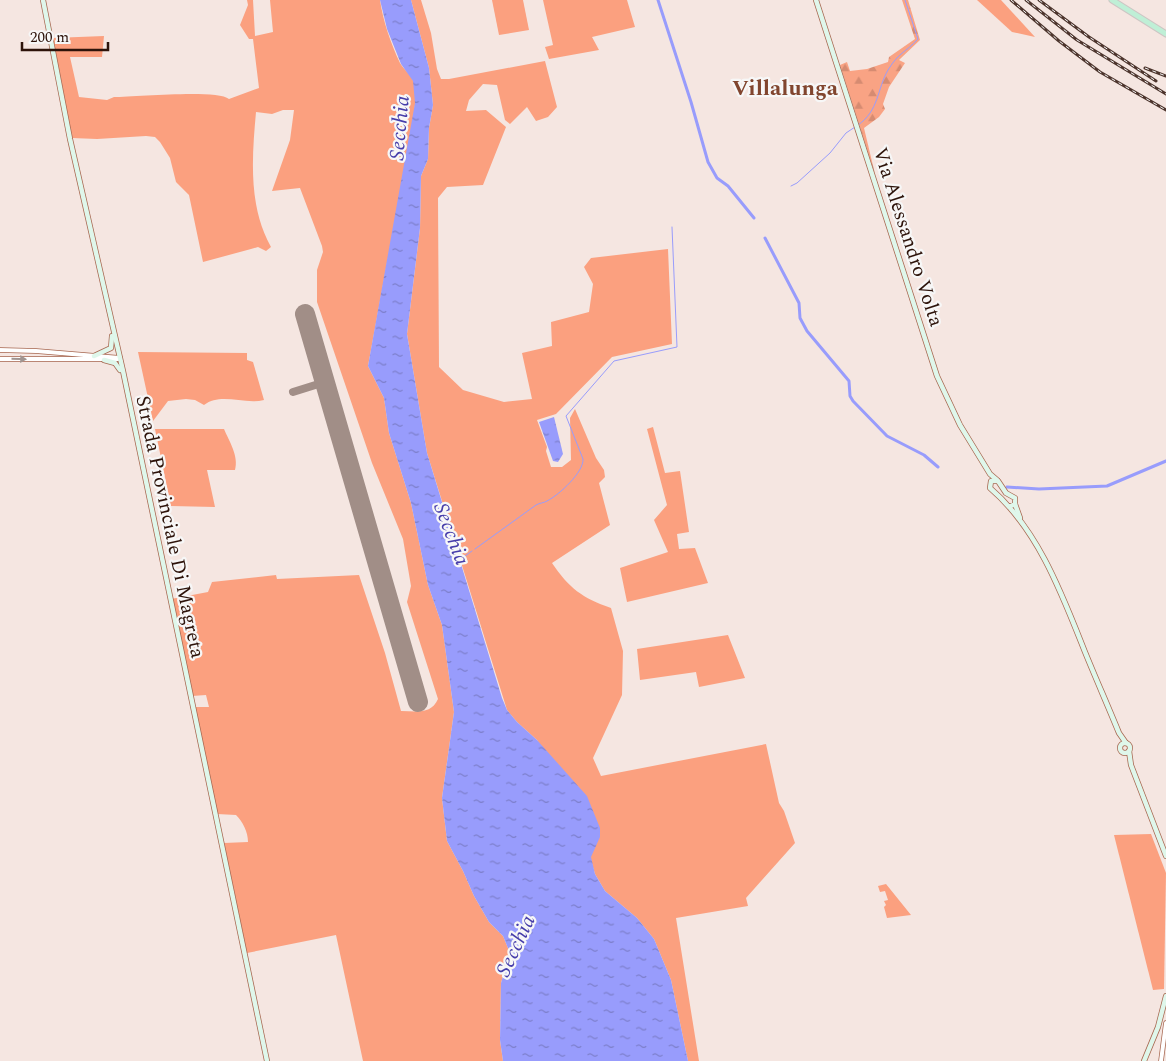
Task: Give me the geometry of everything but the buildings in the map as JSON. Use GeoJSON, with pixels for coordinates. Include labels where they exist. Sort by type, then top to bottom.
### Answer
{"type":"FeatureCollection","features":[{"type":"Feature","properties":{"kind":"main road","name":"Strada Provinciale Di Magreta"},"geometry":{"type":"LineString","coordinates":[[43,0],[70,139],[120,358],[267,1061]]}},
{"type":"Feature","properties":{"kind":"main road","name":"Via Alessandro Volta"},"geometry":{"type":"LineString","coordinates":[[816,0],[937,376],[960,425],[990,474]]}},
{"type":"Feature","properties":{"kind":"main road"},"geometry":{"type":"LineString","coordinates":[[1112,0],[1166,34]]}},
{"type":"Feature","properties":{"kind":"main road"},"geometry":{"type":"LineString","coordinates":[[94,356],[111,348],[113,340],[111,317]]}},
{"type":"Feature","properties":{"kind":"main road"},"geometry":{"type":"LineString","coordinates":[[104,360],[118,365],[126,391]]}},
{"type":"Feature","properties":{"kind":"main road"},"geometry":{"type":"LineString","coordinates":[[990,474],[1006,493],[1015,498],[1015,504],[1022,522],[1055,580],[1119,734],[1124,744],[1130,747],[1126,752]]}},
{"type":"Feature","properties":{"kind":"main road"},"geometry":{"type":"LineString","coordinates":[[990,474],[990,488],[998,494],[1022,522]]}},
{"type":"Feature","properties":{"kind":"main road"},"geometry":{"type":"LineString","coordinates":[[991,481],[997,480]]}},
{"type":"Feature","properties":{"kind":"main road"},"geometry":{"type":"LineString","coordinates":[[1009,507],[1015,504]]}},
{"type":"Feature","properties":{"kind":"main road"},"geometry":{"type":"LineString","coordinates":[[1124,744],[1120,749],[1126,752],[1166,856]]}},
{"type":"Feature","properties":{"kind":"main road"},"geometry":{"type":"LineString","coordinates":[[1144,1061],[1158,1027],[1166,996]]}},
{"type":"Feature","properties":{"kind":"street"},"geometry":{"type":"LineString","coordinates":[[0,350],[120,358]]}},
{"type":"Feature","properties":{"kind":"street"},"geometry":{"type":"LineString","coordinates":[[36,351],[40,355],[38,360]]}},
{"type":"Feature","properties":{"kind":"street"},"geometry":{"type":"LineString","coordinates":[[0,359],[104,360],[120,358]]}},
{"type":"Feature","properties":{"kind":"street"},"geometry":{"type":"LineString","coordinates":[[1161,1061],[1166,1024]]}},
{"type":"Feature","properties":{"kind":"shaded area"},"geometry":{"type":"Polygon","coordinates":[[[247,0],[253,0],[255,36],[273,32],[270,0],[380,0],[385,24],[400,63],[414,82],[414,116],[368,366],[384,398],[389,433],[411,503],[428,585],[442,625],[454,712],[442,798],[447,841],[474,896],[489,922],[503,936],[510,953],[501,983],[500,1040],[503,1061],[363,1061],[336,935],[247,953],[224,843],[248,842],[247,835],[243,824],[236,815],[217,814],[194,707],[209,707],[206,695],[192,696],[171,599],[208,592],[212,582],[276,575],[277,579],[359,575],[385,653],[401,711],[427,710],[438,699],[407,602],[411,586],[403,539],[372,463],[317,302],[317,270],[323,252],[322,246],[300,188],[272,191],[290,140],[294,110],[283,110],[272,114],[256,112],[253,146],[253,181],[258,215],[271,247],[266,251],[258,247],[203,262],[189,195],[176,182],[170,158],[155,137],[72,138],[53,38],[104,36],[102,57],[70,57],[79,97],[107,100],[114,97],[209,94],[229,99],[259,88],[253,39],[249,39],[240,25],[248,5],[247,0]]]}},
{"type":"Feature","properties":{"kind":"shaded area"},"geometry":{"type":"Polygon","coordinates":[[[411,0],[421,0],[431,33],[437,69],[441,79],[545,61],[557,107],[548,117],[536,121],[527,107],[510,124],[505,120],[497,85],[483,84],[469,100],[466,111],[486,110],[506,127],[483,185],[447,187],[438,198],[439,367],[463,390],[504,402],[532,399],[522,353],[552,346],[551,322],[589,312],[593,284],[584,267],[591,258],[668,249],[672,344],[612,357],[556,414],[537,420],[547,447],[546,451],[551,467],[562,467],[571,460],[570,418],[575,409],[596,458],[604,470],[605,477],[599,483],[610,525],[552,563],[570,586],[584,596],[611,608],[623,651],[622,695],[593,758],[601,776],[766,744],[779,803],[784,811],[795,843],[746,898],[748,906],[676,918],[699,1061],[688,1061],[671,980],[654,939],[637,918],[605,891],[595,874],[590,857],[599,837],[537,740],[507,710],[427,453],[407,334],[420,228],[421,176],[428,159],[429,128],[433,105],[429,68],[411,0]]]}},
{"type":"Feature","properties":{"kind":"shaded area"},"geometry":{"type":"Polygon","coordinates":[[[492,0],[523,0],[529,30],[499,35],[492,0]]]}},
{"type":"Feature","properties":{"kind":"shaded area"},"geometry":{"type":"Polygon","coordinates":[[[543,0],[627,0],[635,27],[592,37],[599,50],[549,59],[545,47],[553,45],[543,0]]]}},
{"type":"Feature","properties":{"kind":"shaded area"},"geometry":{"type":"Polygon","coordinates":[[[977,0],[1001,0],[1035,37],[1012,32],[977,0]]]}},
{"type":"Feature","properties":{"kind":"shaded area"},"geometry":{"type":"Polygon","coordinates":[[[138,352],[247,353],[247,360],[253,362],[264,400],[218,399],[204,405],[195,400],[186,399],[168,401],[153,421],[138,352]]]}},
{"type":"Feature","properties":{"kind":"shaded area"},"geometry":{"type":"Polygon","coordinates":[[[653,427],[665,473],[680,471],[689,532],[677,534],[679,549],[695,548],[708,583],[627,602],[620,568],[668,552],[654,520],[667,505],[647,429],[653,427]]]}},
{"type":"Feature","properties":{"kind":"shaded area"},"geometry":{"type":"Polygon","coordinates":[[[155,429],[224,429],[233,449],[236,465],[235,470],[207,470],[215,507],[171,506],[155,429]]]}},
{"type":"Feature","properties":{"kind":"shaded area"},"geometry":{"type":"Polygon","coordinates":[[[728,635],[745,678],[699,687],[696,672],[640,680],[637,649],[728,635]]]}},
{"type":"Feature","properties":{"kind":"shaded area"},"geometry":{"type":"Polygon","coordinates":[[[1151,834],[1166,873],[1164,989],[1153,990],[1114,835],[1151,834]]]}},
{"type":"Feature","properties":{"kind":"shaded area"},"geometry":{"type":"Polygon","coordinates":[[[886,884],[911,915],[887,918],[884,901],[888,900],[885,891],[880,892],[878,886],[886,884]]]}},
{"type":"Feature","properties":{"kind":"green space"},"geometry":{"type":"Polygon","coordinates":[[[902,0],[908,0],[920,40],[899,60],[905,63],[889,87],[883,104],[885,109],[879,117],[864,128],[875,174],[840,65],[847,62],[850,71],[867,69],[888,62],[889,57],[915,39],[902,0]]]}},
{"type":"Feature","properties":{"kind":"water","name":"Secchia"},"geometry":{"type":"Polygon","coordinates":[[[380,0],[411,0],[429,68],[433,105],[429,128],[428,159],[421,176],[420,228],[407,334],[427,453],[507,710],[537,740],[587,796],[600,828],[600,837],[591,857],[595,874],[605,891],[637,918],[654,939],[671,980],[688,1061],[503,1061],[500,1040],[501,983],[510,953],[503,936],[489,922],[474,896],[447,841],[442,798],[454,712],[442,625],[428,585],[411,503],[389,433],[384,398],[368,366],[415,103],[413,81],[401,64],[387,29],[380,0]]]}},
{"type":"Feature","properties":{"kind":"water"},"geometry":{"type":"Polygon","coordinates":[[[554,417],[563,454],[558,462],[553,461],[539,422],[554,417]]]}},
{"type":"Feature","properties":{"kind":"waterway"},"geometry":{"type":"LineString","coordinates":[[658,0],[708,162],[717,178],[728,186],[754,218]]}},
{"type":"Feature","properties":{"kind":"waterway"},"geometry":{"type":"LineString","coordinates":[[858,125],[874,106],[884,77],[892,64],[918,39],[905,0]]}},
{"type":"Feature","properties":{"kind":"waterway"},"geometry":{"type":"LineString","coordinates":[[791,186],[797,183],[830,153],[846,133],[855,127]]}},
{"type":"Feature","properties":{"kind":"waterway","name":"Secchia"},"geometry":{"type":"LineString","coordinates":[[475,549],[536,505],[552,498],[564,489],[575,476],[583,459],[566,416],[614,361],[677,347],[672,227]]}},
{"type":"Feature","properties":{"kind":"waterway"},"geometry":{"type":"LineString","coordinates":[[765,238],[799,303],[800,318],[807,331],[849,381],[850,396],[853,401],[887,436],[924,455],[938,467]]}},
{"type":"Feature","properties":{"kind":"waterway"},"geometry":{"type":"LineString","coordinates":[[1007,487],[1039,489],[1107,486],[1166,461]]}},
{"type":"Feature","properties":{"kind":"waterway","name":"Secchia"},"geometry":{"type":"LineString","coordinates":[[461,559],[472,551]]}},
{"type":"Feature","properties":{"kind":"taxiway"},"geometry":{"type":"LineString","coordinates":[[293,392],[325,382]]}},
{"type":"Feature","properties":{"kind":"runway"},"geometry":{"type":"LineString","coordinates":[[305,314],[418,702]]}},
{"type":"Feature","properties":{"kind":"railway"},"geometry":{"type":"LineString","coordinates":[[1011,0],[1059,41],[1100,72],[1166,110]]}},
{"type":"Feature","properties":{"kind":"railway"},"geometry":{"type":"LineString","coordinates":[[1026,0],[1077,40],[1166,94]]}},
{"type":"Feature","properties":{"kind":"railway"},"geometry":{"type":"LineString","coordinates":[[1039,0],[1089,37],[1156,81]]}},
{"type":"Feature","properties":{"kind":"railway"},"geometry":{"type":"LineString","coordinates":[[1145,68],[1166,76]]}},
{"type":"Feature","properties":{"kind":"district","name":"Villalunga"},"geometry":{"type":"Point","coordinates":[785,88]}}]}
